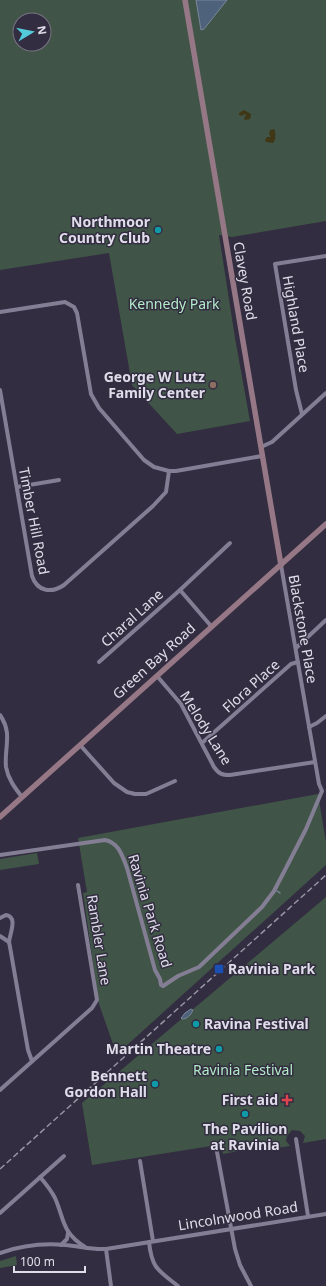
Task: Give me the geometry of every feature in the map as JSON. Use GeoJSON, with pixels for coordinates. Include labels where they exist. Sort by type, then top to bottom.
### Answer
{"type":"FeatureCollection","features":[{"type":"Feature","properties":{"kind":"main road","name":"Clavey Road"},"geometry":{"type":"LineString","coordinates":[[185,0],[281,565]]}},
{"type":"Feature","properties":{"kind":"main road","name":"Green Bay Road"},"geometry":{"type":"LineString","coordinates":[[0,817],[326,524]]}},
{"type":"Feature","properties":{"kind":"street","name":"Highland Place"},"geometry":{"type":"LineString","coordinates":[[302,414],[296,390],[275,264],[326,256]]}},
{"type":"Feature","properties":{"kind":"street"},"geometry":{"type":"LineString","coordinates":[[0,312],[65,302],[74,307],[77,313],[88,376],[94,400],[99,408],[144,460],[154,467],[169,471],[176,471],[262,456]]}},
{"type":"Feature","properties":{"kind":"street","name":"Timber Hill Road"},"geometry":{"type":"LineString","coordinates":[[0,390],[32,576],[36,585],[46,591],[54,591],[64,585],[163,496],[167,487],[169,471]]}},
{"type":"Feature","properties":{"kind":"street"},"geometry":{"type":"LineString","coordinates":[[261,447],[272,442],[326,394]]}},
{"type":"Feature","properties":{"kind":"street"},"geometry":{"type":"LineString","coordinates":[[17,487],[59,480]]}},
{"type":"Feature","properties":{"kind":"street","name":"Charal Lane"},"geometry":{"type":"LineString","coordinates":[[99,662],[230,543]]}},
{"type":"Feature","properties":{"kind":"street","name":"Blackstone Place"},"geometry":{"type":"LineString","coordinates":[[281,565],[319,784],[324,791]]}},
{"type":"Feature","properties":{"kind":"street","name":"Charal Lane"},"geometry":{"type":"LineString","coordinates":[[180,590],[211,626]]}},
{"type":"Feature","properties":{"kind":"street"},"geometry":{"type":"LineString","coordinates":[[296,648],[326,620]]}},
{"type":"Feature","properties":{"kind":"street","name":"Flora Place"},"geometry":{"type":"LineString","coordinates":[[202,743],[292,664],[298,662]]}},
{"type":"Feature","properties":{"kind":"street","name":"Melody Lane"},"geometry":{"type":"LineString","coordinates":[[157,676],[181,704],[214,767],[219,773],[224,775],[315,762]]}},
{"type":"Feature","properties":{"kind":"street"},"geometry":{"type":"LineString","coordinates":[[0,715],[8,736],[6,758],[8,775],[22,797]]}},
{"type":"Feature","properties":{"kind":"street"},"geometry":{"type":"LineString","coordinates":[[309,727],[326,716]]}},
{"type":"Feature","properties":{"kind":"street"},"geometry":{"type":"LineString","coordinates":[[80,745],[114,783],[127,792],[146,794],[175,781]]}},
{"type":"Feature","properties":{"kind":"street","name":"Ravinia Park Road"},"geometry":{"type":"LineString","coordinates":[[0,856],[105,840],[116,844],[122,854],[127,868],[155,970],[160,979],[161,985],[163,986],[178,976],[199,967],[262,907],[274,891],[324,791]]}},
{"type":"Feature","properties":{"kind":"street","name":"Rambler Lane"},"geometry":{"type":"LineString","coordinates":[[32,1061],[92,1008],[97,1000],[78,884]]}},
{"type":"Feature","properties":{"kind":"street"},"geometry":{"type":"LineString","coordinates":[[0,918],[6,915],[10,916],[12,919],[9,942],[28,1050],[32,1061],[0,1090]]}},
{"type":"Feature","properties":{"kind":"street"},"geometry":{"type":"LineString","coordinates":[[0,936],[9,942]]}},
{"type":"Feature","properties":{"kind":"street"},"geometry":{"type":"LineString","coordinates":[[296,1139],[308,1216]]}},
{"type":"Feature","properties":{"kind":"street"},"geometry":{"type":"LineString","coordinates":[[217,1152],[235,1249],[240,1265],[251,1286]]}},
{"type":"Feature","properties":{"kind":"street"},"geometry":{"type":"LineString","coordinates":[[0,1213],[64,1156]]}},
{"type":"Feature","properties":{"kind":"street"},"geometry":{"type":"LineString","coordinates":[[140,1162],[151,1242],[150,1252],[154,1264],[158,1270],[178,1286]]}},
{"type":"Feature","properties":{"kind":"street"},"geometry":{"type":"LineString","coordinates":[[40,1177],[51,1190],[68,1233],[87,1248]]}},
{"type":"Feature","properties":{"kind":"street","name":"Lincolnwood Road"},"geometry":{"type":"LineString","coordinates":[[0,1253],[21,1248],[61,1245],[106,1249],[326,1214]]}},
{"type":"Feature","properties":{"kind":"street"},"geometry":{"type":"LineString","coordinates":[[61,1245],[67,1238],[68,1233]]}},
{"type":"Feature","properties":{"kind":"street"},"geometry":{"type":"LineString","coordinates":[[106,1249],[111,1286]]}},
{"type":"Feature","properties":{"kind":"green space","name":"Northmoor Country Club"},"geometry":{"type":"Polygon","coordinates":[[[0,0],[326,0],[326,221],[232,237],[219,235],[250,421],[177,434],[132,385],[109,253],[0,270],[0,0]]]}},
{"type":"Feature","properties":{"kind":"green space"},"geometry":{"type":"Polygon","coordinates":[[[318,794],[326,842],[326,865],[115,1056],[113,1044],[99,1004],[83,893],[87,892],[78,838],[318,794]]]}},
{"type":"Feature","properties":{"kind":"green space"},"geometry":{"type":"Polygon","coordinates":[[[37,853],[39,864],[0,870],[0,859],[37,853]]]}},
{"type":"Feature","properties":{"kind":"green space","name":"Ravinia Festival"},"geometry":{"type":"Polygon","coordinates":[[[326,897],[326,1139],[303,1143],[305,1136],[300,1131],[292,1130],[287,1136],[286,1141],[290,1146],[256,1151],[255,1148],[223,1154],[221,1146],[217,1145],[92,1165],[82,1103],[326,897]]]}},
{"type":"Feature","properties":{"kind":"green space"},"geometry":{"type":"Polygon","coordinates":[[[16,1256],[17,1265],[0,1268],[0,1261],[16,1256]]]}},
{"type":"Feature","properties":{"kind":"sand"},"geometry":{"type":"Polygon","coordinates":[[[244,110],[251,114],[250,119],[245,120],[244,118],[246,115],[244,114],[242,116],[239,115],[239,113],[244,110]]]}},
{"type":"Feature","properties":{"kind":"sand"},"geometry":{"type":"Polygon","coordinates":[[[274,129],[275,132],[273,143],[266,142],[265,140],[267,137],[271,137],[269,134],[270,130],[274,129]]]}},
{"type":"Feature","properties":{"kind":"water"},"geometry":{"type":"Polygon","coordinates":[[[196,0],[227,0],[204,29],[201,30],[196,0]]]}},
{"type":"Feature","properties":{"kind":"water"},"geometry":{"type":"Polygon","coordinates":[[[191,1009],[193,1010],[189,1016],[184,1019],[181,1018],[185,1013],[191,1009]]]}},
{"type":"Feature","properties":{"kind":"railway"},"geometry":{"type":"LineString","coordinates":[[0,1169],[326,875]]}},
{"type":"Feature","properties":{"kind":"place","name":"Northmoor Country Club"},"geometry":{"type":"Point","coordinates":[158,230]}},
{"type":"Feature","properties":{"kind":"place","name":"George W Lutz Family Center"},"geometry":{"type":"Point","coordinates":[213,385]}},
{"type":"Feature","properties":{"kind":"place","name":"Ravinia Park"},"geometry":{"type":"Point","coordinates":[219,969]}},
{"type":"Feature","properties":{"kind":"place","name":"Ravina Festival"},"geometry":{"type":"Point","coordinates":[196,1024]}},
{"type":"Feature","properties":{"kind":"place","name":"Martin Theatre"},"geometry":{"type":"Point","coordinates":[219,1049]}},
{"type":"Feature","properties":{"kind":"place","name":"Bennett Gordon Hall"},"geometry":{"type":"Point","coordinates":[155,1084]}},
{"type":"Feature","properties":{"kind":"place","name":"First aid"},"geometry":{"type":"Point","coordinates":[287,1100]}},
{"type":"Feature","properties":{"kind":"place","name":"The Pavilion at Ravinia"},"geometry":{"type":"Point","coordinates":[245,1114]}},
{"type":"Feature","properties":{"kind":"park label","name":"Kennedy Park"},"geometry":{"type":"Point","coordinates":[174,304]}}]}
